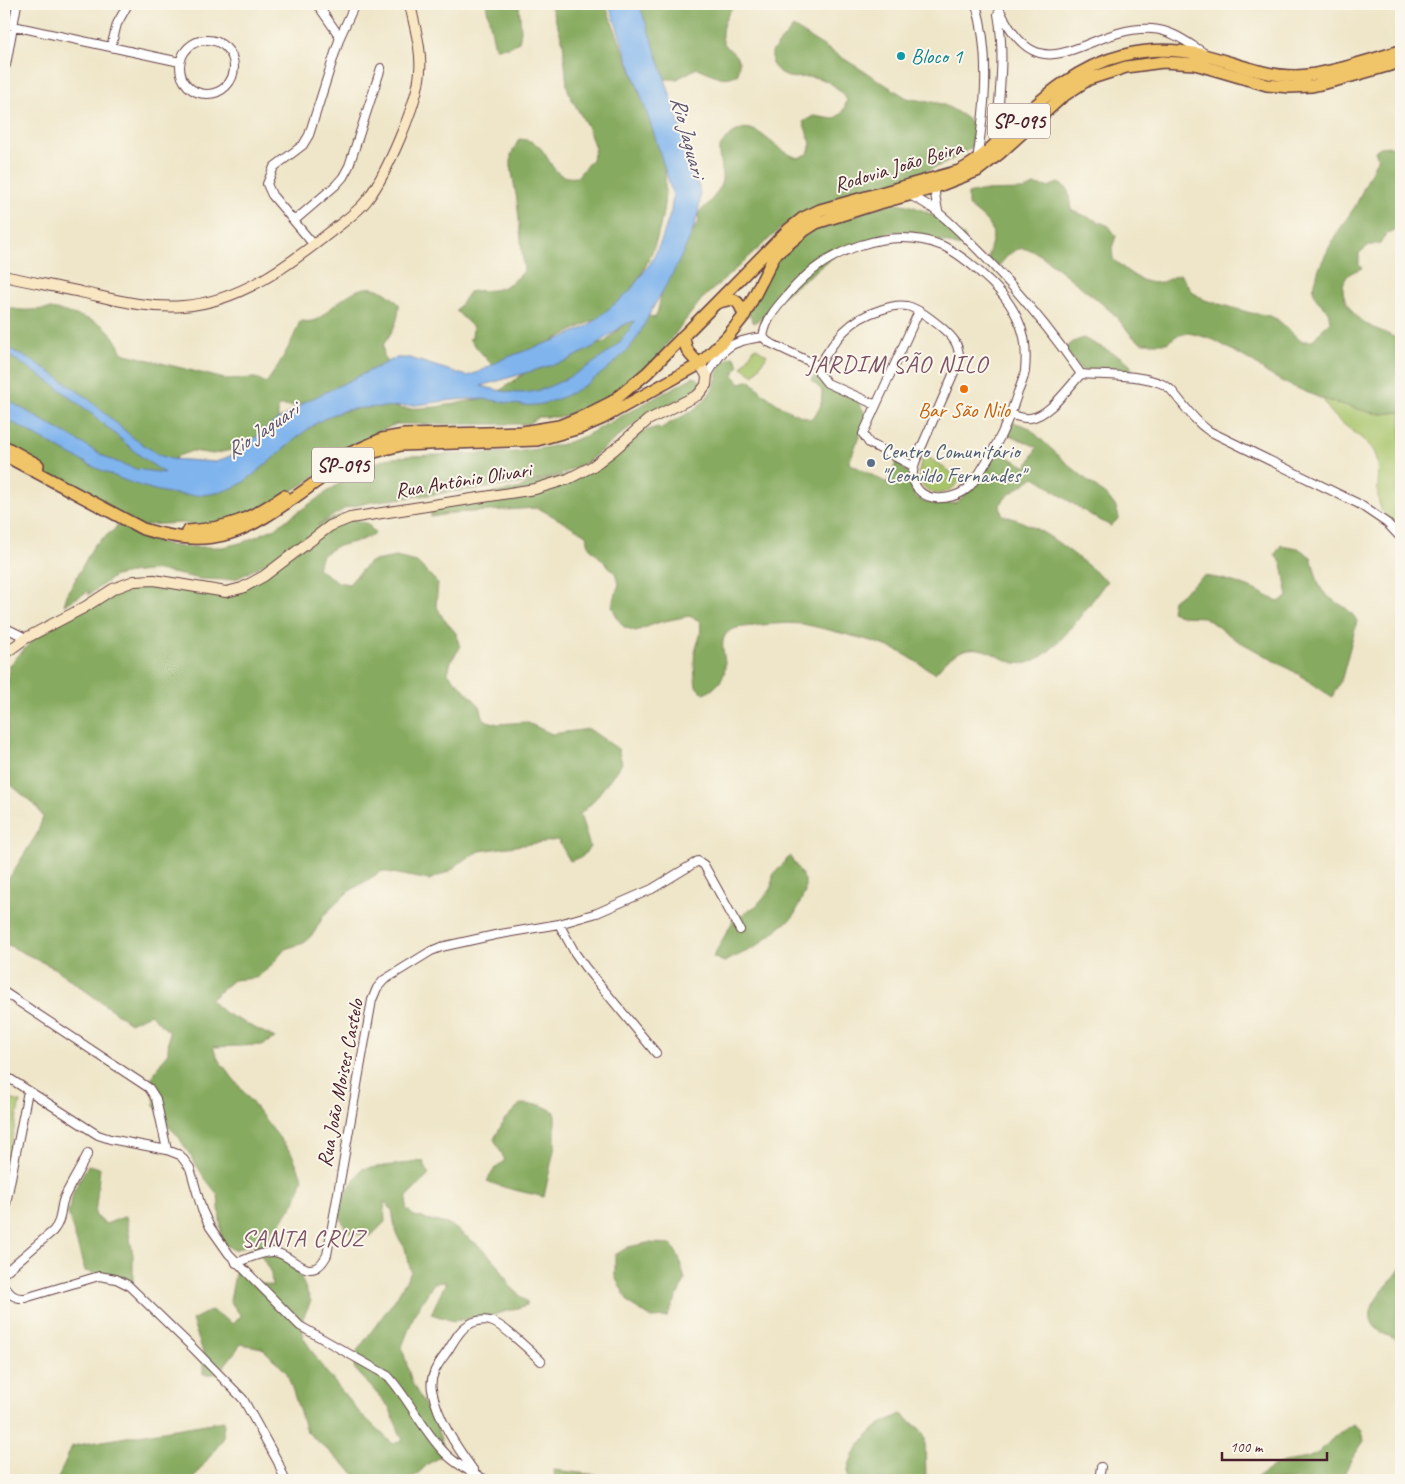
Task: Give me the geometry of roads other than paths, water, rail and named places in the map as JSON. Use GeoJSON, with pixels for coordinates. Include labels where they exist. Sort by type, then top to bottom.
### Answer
{"type":"FeatureCollection","features":[{"type":"Feature","properties":{"kind":"main road","name":"Rodovia João Beira"},"geometry":{"type":"LineString","coordinates":[[684,335],[773,243],[803,218],[820,210],[959,171],[977,161],[1062,83],[1090,67],[1124,55],[1158,50],[1197,54],[1270,74],[1295,76],[1328,70],[1401,51]]}},
{"type":"Feature","properties":{"kind":"main road","name":"Rodovia João Beira"},"geometry":{"type":"LineString","coordinates":[[700,364],[727,337],[744,316],[775,255],[788,243],[816,223],[936,187],[965,177],[982,168],[1062,97],[1089,79],[1126,66],[1163,62],[1195,64],[1267,85],[1312,86],[1401,62]]}},
{"type":"Feature","properties":{"kind":"main road"},"geometry":{"type":"LineString","coordinates":[[716,304],[728,299],[734,300],[742,308],[744,316]]}},
{"type":"Feature","properties":{"kind":"main road"},"geometry":{"type":"LineString","coordinates":[[684,335],[688,355],[700,364]]}},
{"type":"Feature","properties":{"kind":"main road","name":"SP-095"},"geometry":{"type":"LineString","coordinates":[[4,446],[143,522],[163,528],[187,531],[213,529],[240,522],[260,512],[339,458],[360,447],[382,439],[404,435],[522,432],[559,426],[586,415],[612,402],[632,386],[684,335]]}},
{"type":"Feature","properties":{"kind":"main road","name":"SP-095"},"geometry":{"type":"LineString","coordinates":[[4,455],[143,529],[168,536],[213,537],[233,533],[268,517],[324,477],[352,460],[380,450],[401,445],[514,442],[537,440],[557,435],[603,418],[700,364]]}},
{"type":"Feature","properties":{"kind":"street"},"geometry":{"type":"LineString","coordinates":[[6,65],[17,4]]}},
{"type":"Feature","properties":{"kind":"street"},"geometry":{"type":"LineString","coordinates":[[111,48],[118,24],[128,4]]}},
{"type":"Feature","properties":{"kind":"street"},"geometry":{"type":"LineString","coordinates":[[317,4],[340,37]]}},
{"type":"Feature","properties":{"kind":"street"},"geometry":{"type":"LineString","coordinates":[[314,245],[272,195],[267,184],[274,167],[303,145],[309,135],[340,37],[354,4]]}},
{"type":"Feature","properties":{"kind":"street"},"geometry":{"type":"LineString","coordinates":[[4,276],[129,302],[157,306],[183,306],[212,302],[244,289],[276,272],[314,245],[360,207],[375,188],[394,150],[415,98],[420,72],[420,56],[410,4]]}},
{"type":"Feature","properties":{"kind":"street"},"geometry":{"type":"LineString","coordinates":[[976,4],[985,44],[986,85],[986,104],[977,161]]}},
{"type":"Feature","properties":{"kind":"street"},"geometry":{"type":"LineString","coordinates":[[997,4],[1007,25],[1016,36],[1040,54],[1062,53],[1120,32],[1153,29],[1168,32],[1212,58]]}},
{"type":"Feature","properties":{"kind":"street"},"geometry":{"type":"LineString","coordinates":[[996,118],[998,115],[1003,60],[1002,32],[997,4]]}},
{"type":"Feature","properties":{"kind":"street"},"geometry":{"type":"LineString","coordinates":[[4,24],[180,62]]}},
{"type":"Feature","properties":{"kind":"street"},"geometry":{"type":"LineString","coordinates":[[206,40],[223,44],[233,59],[234,68],[232,77],[223,89],[208,94],[200,93],[186,85],[180,70],[180,62],[183,54],[189,47],[197,42],[206,40]]}},
{"type":"Feature","properties":{"kind":"street"},"geometry":{"type":"LineString","coordinates":[[294,221],[344,177],[381,68]]}},
{"type":"Feature","properties":{"kind":"street"},"geometry":{"type":"LineString","coordinates":[[936,187],[935,194],[938,210]]}},
{"type":"Feature","properties":{"kind":"street"},"geometry":{"type":"LineString","coordinates":[[909,195],[938,210],[1001,272],[1036,314],[1081,374],[1146,378],[1164,384],[1171,389],[1194,418],[1209,430],[1359,504],[1387,522],[1401,538]]}},
{"type":"Feature","properties":{"kind":"street"},"geometry":{"type":"LineString","coordinates":[[763,337],[770,315],[798,283],[828,259],[845,251],[879,241],[900,238],[923,240],[958,254],[976,268],[1007,300],[1024,336],[1025,372],[999,440],[984,466],[969,487],[962,492],[939,500],[927,496],[919,490],[914,482],[913,466],[956,370],[960,351],[950,335],[931,318],[919,311],[901,306],[888,307],[863,316],[846,328],[818,366],[819,373],[827,383],[876,405]]}},
{"type":"Feature","properties":{"kind":"street"},"geometry":{"type":"LineString","coordinates":[[976,268],[979,251]]}},
{"type":"Feature","properties":{"kind":"street"},"geometry":{"type":"LineString","coordinates":[[913,466],[869,443],[864,430],[919,311]]}},
{"type":"Feature","properties":{"kind":"street"},"geometry":{"type":"LineString","coordinates":[[763,337],[768,342],[818,366]]}},
{"type":"Feature","properties":{"kind":"street"},"geometry":{"type":"LineString","coordinates":[[700,364],[708,376],[716,360],[734,342],[763,337]]}},
{"type":"Feature","properties":{"kind":"street"},"geometry":{"type":"LineString","coordinates":[[1010,415],[1028,418],[1039,416],[1081,374]]}},
{"type":"Feature","properties":{"kind":"street","name":"Rua Antônio Olivari"},"geometry":{"type":"LineString","coordinates":[[4,652],[112,589],[134,581],[154,580],[226,592],[242,588],[264,576],[330,526],[350,518],[535,489],[568,479],[593,466],[648,420],[698,394],[706,385],[708,376]]}},
{"type":"Feature","properties":{"kind":"street"},"geometry":{"type":"LineString","coordinates":[[4,627],[26,638]]}},
{"type":"Feature","properties":{"kind":"street","name":"Rua João Moises Castelo"},"geometry":{"type":"LineString","coordinates":[[236,1263],[267,1252],[274,1252],[281,1254],[299,1266],[309,1269],[316,1268],[323,1263],[327,1255],[372,1000],[377,988],[384,980],[422,955],[441,947],[559,924],[611,907],[661,884],[694,862],[701,862],[740,930]]}},
{"type":"Feature","properties":{"kind":"street"},"geometry":{"type":"LineString","coordinates":[[559,924],[585,967],[656,1053]]}},
{"type":"Feature","properties":{"kind":"street"},"geometry":{"type":"LineString","coordinates":[[4,992],[149,1088],[156,1099],[167,1150]]}},
{"type":"Feature","properties":{"kind":"street"},"geometry":{"type":"LineString","coordinates":[[4,1075],[98,1135],[167,1150],[180,1155],[190,1168],[202,1210],[210,1227],[220,1244],[236,1263],[300,1326],[388,1376],[399,1388],[436,1444],[457,1463],[486,1480]]}},
{"type":"Feature","properties":{"kind":"street"},"geometry":{"type":"LineString","coordinates":[[4,1214],[28,1091]]}},
{"type":"Feature","properties":{"kind":"street"},"geometry":{"type":"LineString","coordinates":[[4,1273],[58,1225],[61,1220],[63,1200],[88,1153]]}},
{"type":"Feature","properties":{"kind":"street"},"geometry":{"type":"LineString","coordinates":[[4,1286],[13,1297],[18,1299],[99,1276],[116,1279],[128,1285],[184,1338],[243,1400],[278,1462],[285,1480]]}},
{"type":"Feature","properties":{"kind":"street"},"geometry":{"type":"LineString","coordinates":[[476,1474],[449,1435],[435,1401],[431,1378],[436,1368],[467,1325],[479,1320],[491,1321],[502,1327],[541,1361]]}},
{"type":"Feature","properties":{"kind":"street"},"geometry":{"type":"LineString","coordinates":[[1099,1480],[1101,1467]]}},
{"type":"Feature","properties":{"kind":"water"},"geometry":{"type":"Polygon","coordinates":[[[609,4],[639,4],[696,176],[700,195],[699,208],[690,238],[666,286],[633,343],[601,374],[566,395],[534,405],[518,405],[487,399],[470,399],[406,406],[359,408],[341,412],[317,423],[235,487],[207,494],[178,494],[149,488],[119,478],[61,450],[4,416],[4,398],[109,459],[136,469],[164,473],[139,455],[92,414],[50,382],[4,354],[4,346],[40,365],[86,397],[132,437],[159,455],[171,459],[216,462],[239,452],[270,425],[307,401],[396,358],[410,358],[467,376],[479,372],[505,358],[564,337],[588,326],[629,292],[652,261],[662,239],[671,211],[673,196],[655,137],[609,4]],[[635,321],[625,324],[595,346],[566,361],[481,386],[519,393],[531,392],[551,386],[576,374],[609,352],[619,343],[635,321]]]}},
{"type":"Feature","properties":{"kind":"place","name":"Bloco 1"},"geometry":{"type":"Point","coordinates":[901,56]}},
{"type":"Feature","properties":{"kind":"place","name":"Bar São Nilo"},"geometry":{"type":"Point","coordinates":[964,389]}},
{"type":"Feature","properties":{"kind":"place","name":"Centro Comunitário \"Leonildo Fernandes\""},"geometry":{"type":"Point","coordinates":[871,463]}},
{"type":"Feature","properties":{"kind":"district","name":"JARDIM SÃO NILO"},"geometry":{"type":"Point","coordinates":[897,364]}},
{"type":"Feature","properties":{"kind":"district","name":"SANTA CRUZ"},"geometry":{"type":"Point","coordinates":[303,1238]}},
{"type":"Feature","properties":{"kind":"water label","name":"Rio Jaguari"},"geometry":{"type":"Point","coordinates":[689,136]}},
{"type":"Feature","properties":{"kind":"water label","name":"Rio Jaguari"},"geometry":{"type":"Point","coordinates":[261,430]}}]}
